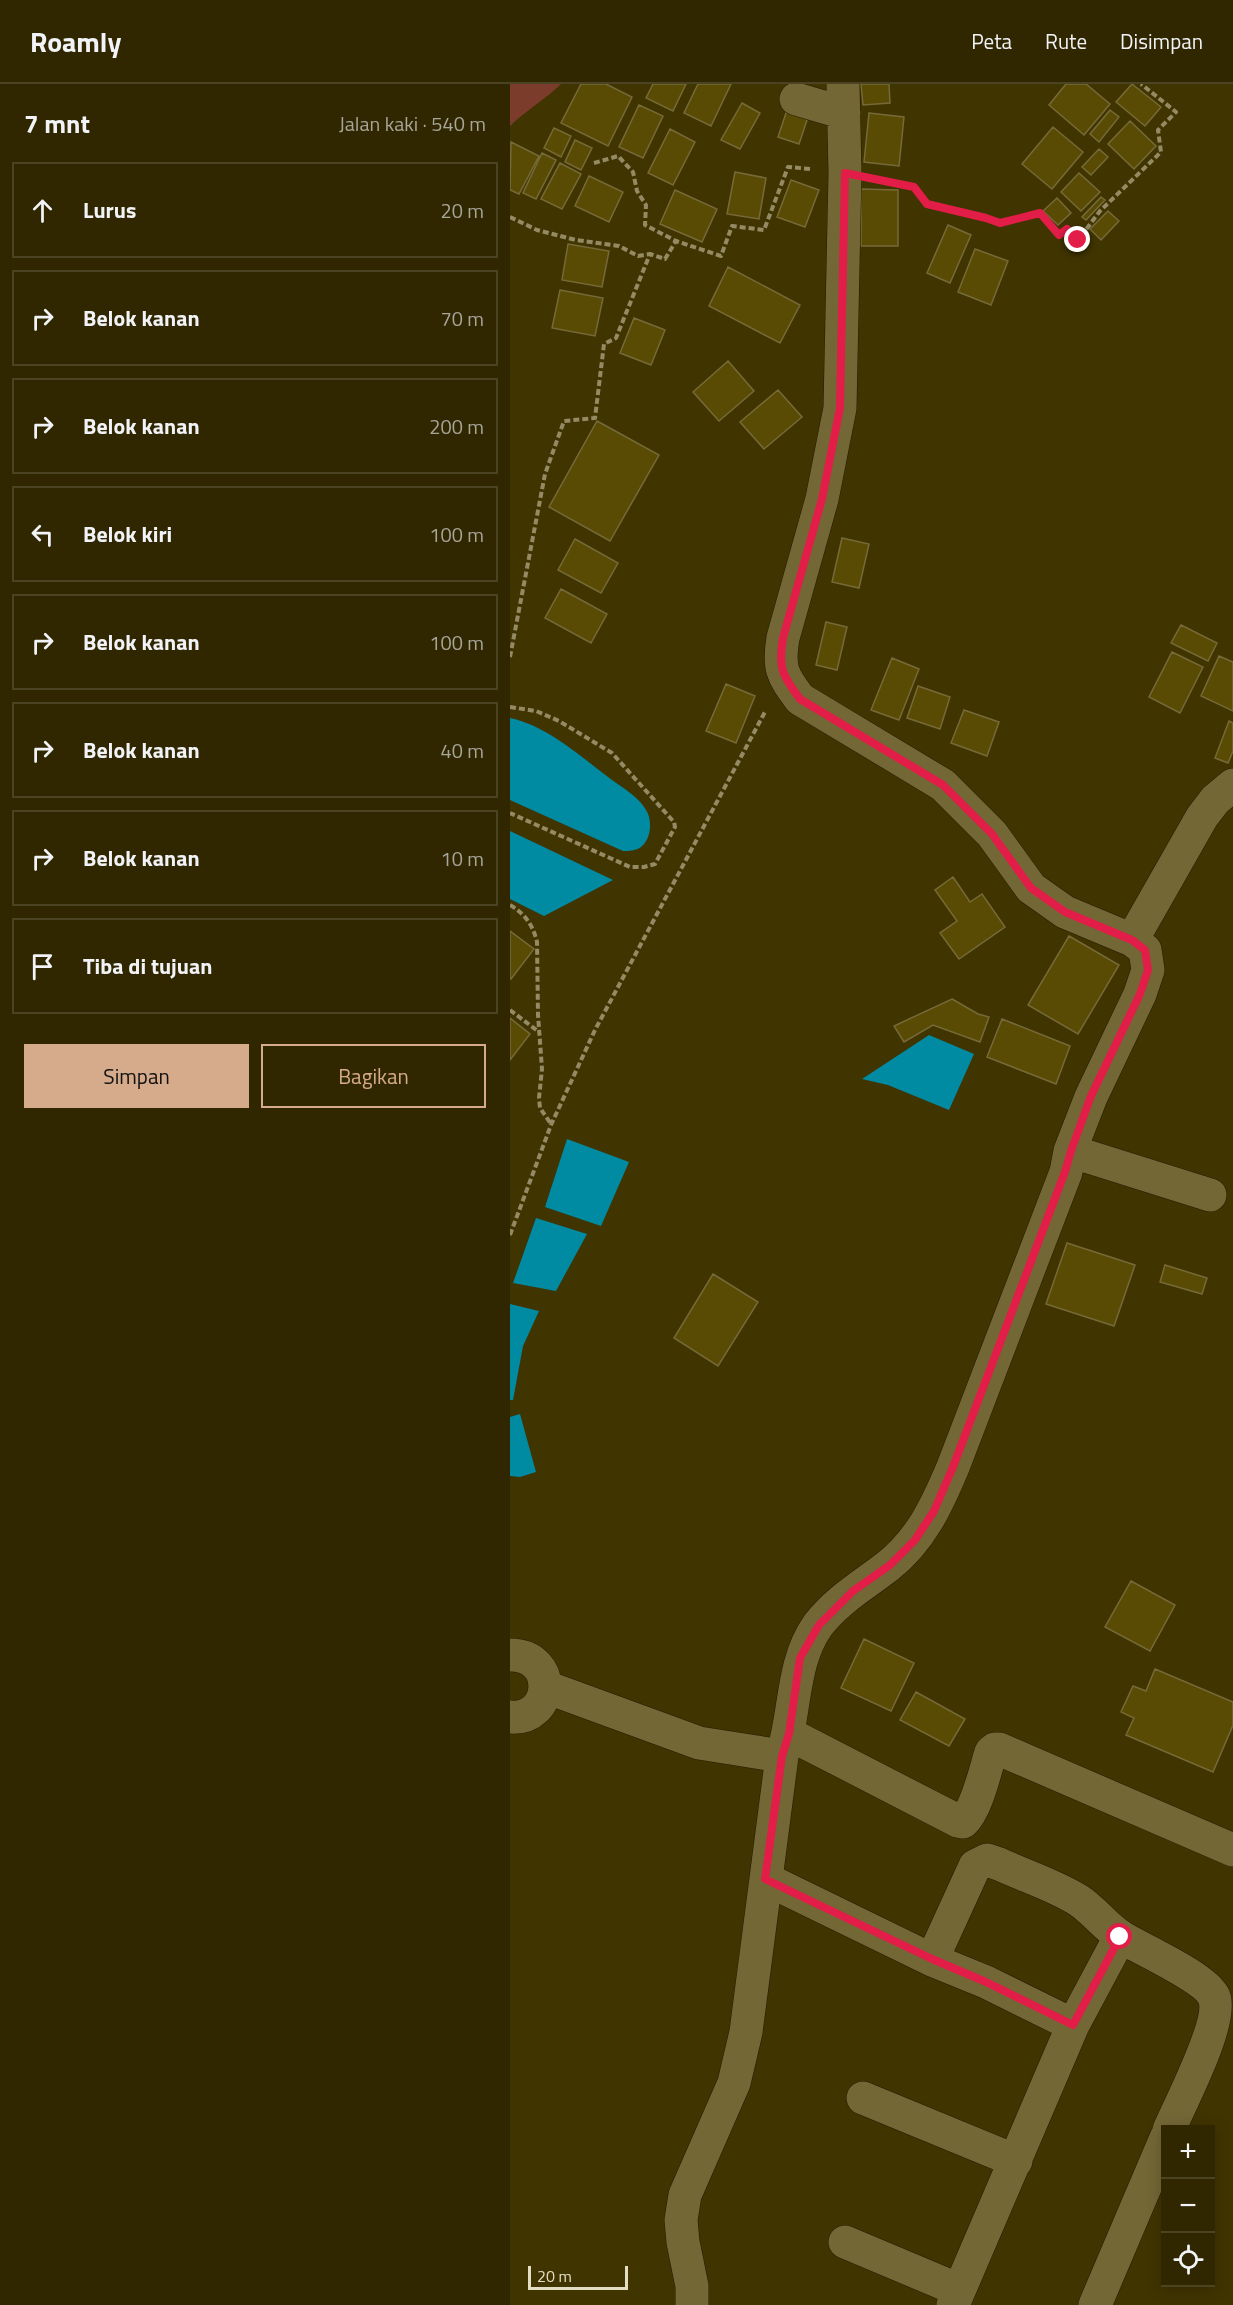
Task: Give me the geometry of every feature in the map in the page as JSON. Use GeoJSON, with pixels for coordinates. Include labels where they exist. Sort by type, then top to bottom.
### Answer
{"type":"FeatureCollection","features":[{"type":"Feature","properties":{"kind":"street"},"geometry":{"type":"LineString","coordinates":[[692,2305],[692,2286],[681,2220],[685,2195],[734,2084],[746,2032],[765,1879],[800,1658],[819,1625],[853,1591],[890,1565],[915,1540],[934,1511],[953,1467],[1061,1183],[1091,1096],[1140,994],[1148,970],[1145,950],[1132,940],[1065,912],[1031,888],[992,834],[943,785],[800,699],[783,677],[780,654],[783,638],[822,499],[840,408],[845,173],[843,98],[796,99]]}},
{"type":"Feature","properties":{"kind":"street"},"geometry":{"type":"LineString","coordinates":[[1132,940],[1202,817],[1215,800],[1233,785]]}},
{"type":"Feature","properties":{"kind":"street"},"geometry":{"type":"LineString","coordinates":[[1071,1151],[1210,1195]]}},
{"type":"Feature","properties":{"kind":"street"},"geometry":{"type":"LineString","coordinates":[[510,1654],[530,1658],[539,1666],[546,1687],[543,1699],[536,1709],[525,1716],[510,1718]]}},
{"type":"Feature","properties":{"kind":"street"},"geometry":{"type":"LineString","coordinates":[[546,1687],[699,1743],[785,1745],[963,1822],[973,1807],[991,1752],[999,1749],[1233,1850]]}},
{"type":"Feature","properties":{"kind":"street"},"geometry":{"type":"LineString","coordinates":[[932,1959],[975,1866],[987,1860],[1077,1900],[1098,1915],[1120,1937],[1204,1984],[1214,1998],[1215,2015],[1208,2042],[1171,2125]]}},
{"type":"Feature","properties":{"kind":"street"},"geometry":{"type":"LineString","coordinates":[[765,1879],[1073,2025]]}},
{"type":"Feature","properties":{"kind":"street"},"geometry":{"type":"LineString","coordinates":[[845,2242],[956,2297],[1073,2025],[1120,1937]]}},
{"type":"Feature","properties":{"kind":"street"},"geometry":{"type":"LineString","coordinates":[[864,2098],[1016,2161]]}},
{"type":"Feature","properties":{"kind":"street"},"geometry":{"type":"LineString","coordinates":[[1095,2305],[1161,2150]]}},
{"type":"Feature","properties":{"kind":"path"},"geometry":{"type":"LineString","coordinates":[[594,163],[618,156],[633,172],[637,191],[646,205],[645,225],[676,241],[721,256],[732,226],[764,230],[788,167],[845,173],[914,187],[927,204],[1000,223],[1040,213],[1059,235],[1067,229],[1078,240],[1100,212],[1161,152],[1158,130],[1176,112],[1141,84]]}},
{"type":"Feature","properties":{"kind":"path"},"geometry":{"type":"LineString","coordinates":[[510,218],[537,230],[576,240],[619,246],[638,256],[650,254],[665,259],[676,241]]}},
{"type":"Feature","properties":{"kind":"path"},"geometry":{"type":"LineString","coordinates":[[510,657],[545,474],[564,421],[595,418],[604,344],[616,338],[650,254]]}},
{"type":"Feature","properties":{"kind":"path"},"geometry":{"type":"LineString","coordinates":[[510,1235],[551,1125],[595,1030],[783,677]]}},
{"type":"Feature","properties":{"kind":"path"},"geometry":{"type":"LineString","coordinates":[[510,707],[536,711],[558,721],[612,753],[674,822],[675,827],[655,864],[630,867],[510,813]]}},
{"type":"Feature","properties":{"kind":"path"},"geometry":{"type":"LineString","coordinates":[[510,905],[526,917],[534,930],[537,942],[542,1070],[539,1098],[540,1108],[551,1125]]}},
{"type":"Feature","properties":{"kind":"path"},"geometry":{"type":"LineString","coordinates":[[510,1010],[539,1032]]}},
{"type":"Feature","properties":{"kind":"shaded area"},"geometry":{"type":"Polygon","coordinates":[[[510,84],[561,84],[510,126],[510,84]]]}},
{"type":"Feature","properties":{"kind":"water"},"geometry":{"type":"Polygon","coordinates":[[[510,718],[551,735],[635,797],[643,805],[650,820],[649,834],[644,844],[635,850],[623,851],[510,800],[510,718]]]}},
{"type":"Feature","properties":{"kind":"water"},"geometry":{"type":"Polygon","coordinates":[[[510,831],[613,880],[544,916],[510,899],[510,831]]]}},
{"type":"Feature","properties":{"kind":"water"},"geometry":{"type":"Polygon","coordinates":[[[929,1035],[974,1054],[949,1110],[888,1085],[862,1079],[929,1035]]]}},
{"type":"Feature","properties":{"kind":"water"},"geometry":{"type":"Polygon","coordinates":[[[567,1139],[629,1162],[601,1226],[545,1207],[567,1139]]]}},
{"type":"Feature","properties":{"kind":"water"},"geometry":{"type":"Polygon","coordinates":[[[536,1218],[587,1234],[556,1291],[513,1283],[536,1218]]]}},
{"type":"Feature","properties":{"kind":"water"},"geometry":{"type":"Polygon","coordinates":[[[510,1304],[539,1311],[523,1346],[513,1400],[510,1400],[510,1304]]]}},
{"type":"Feature","properties":{"kind":"water"},"geometry":{"type":"Polygon","coordinates":[[[520,1414],[536,1472],[520,1477],[510,1476],[510,1417],[520,1414]]]}},
{"type":"Feature","properties":{"kind":"building"},"geometry":{"type":"Polygon","coordinates":[[[581,84],[606,84],[632,97],[608,146],[561,123],[581,84]]]}},
{"type":"Feature","properties":{"kind":"building"},"geometry":{"type":"Polygon","coordinates":[[[653,84],[686,84],[673,111],[646,98],[653,84]]]}},
{"type":"Feature","properties":{"kind":"building"},"geometry":{"type":"Polygon","coordinates":[[[698,84],[731,84],[711,126],[684,113],[698,84]]]}},
{"type":"Feature","properties":{"kind":"building"},"geometry":{"type":"Polygon","coordinates":[[[861,84],[889,84],[890,103],[863,105],[861,84]]]}},
{"type":"Feature","properties":{"kind":"building"},"geometry":{"type":"Polygon","coordinates":[[[1066,84],[1086,84],[1110,104],[1084,135],[1049,105],[1066,84]]]}},
{"type":"Feature","properties":{"kind":"building"},"geometry":{"type":"Polygon","coordinates":[[[1132,84],[1161,107],[1145,126],[1116,102],[1132,84]]]}},
{"type":"Feature","properties":{"kind":"building"},"geometry":{"type":"Polygon","coordinates":[[[742,103],[760,113],[740,149],[721,140],[742,103]]]}},
{"type":"Feature","properties":{"kind":"building"},"geometry":{"type":"Polygon","coordinates":[[[789,104],[810,111],[799,144],[778,137],[789,104]]]}},
{"type":"Feature","properties":{"kind":"building"},"geometry":{"type":"Polygon","coordinates":[[[639,105],[663,116],[643,158],[619,147],[639,105]]]}},
{"type":"Feature","properties":{"kind":"building"},"geometry":{"type":"Polygon","coordinates":[[[1110,110],[1119,117],[1099,142],[1090,134],[1110,110]]]}},
{"type":"Feature","properties":{"kind":"building"},"geometry":{"type":"Polygon","coordinates":[[[869,113],[904,117],[899,166],[864,162],[869,113]]]}},
{"type":"Feature","properties":{"kind":"building"},"geometry":{"type":"Polygon","coordinates":[[[1130,121],[1156,146],[1134,169],[1108,144],[1130,121]]]}},
{"type":"Feature","properties":{"kind":"building"},"geometry":{"type":"Polygon","coordinates":[[[1053,127],[1083,152],[1052,189],[1022,164],[1053,127]]]}},
{"type":"Feature","properties":{"kind":"building"},"geometry":{"type":"Polygon","coordinates":[[[554,128],[571,136],[561,157],[544,148],[554,128]]]}},
{"type":"Feature","properties":{"kind":"building"},"geometry":{"type":"Polygon","coordinates":[[[670,129],[695,142],[673,185],[648,173],[670,129]]]}},
{"type":"Feature","properties":{"kind":"building"},"geometry":{"type":"Polygon","coordinates":[[[575,140],[592,148],[581,170],[565,162],[575,140]]]}},
{"type":"Feature","properties":{"kind":"building"},"geometry":{"type":"Polygon","coordinates":[[[511,142],[539,156],[519,194],[510,190],[511,142]]]}},
{"type":"Feature","properties":{"kind":"building"},"geometry":{"type":"Polygon","coordinates":[[[1099,149],[1108,157],[1091,175],[1082,167],[1099,149]]]}},
{"type":"Feature","properties":{"kind":"building"},"geometry":{"type":"Polygon","coordinates":[[[542,153],[556,160],[536,199],[523,193],[542,153]]]}},
{"type":"Feature","properties":{"kind":"building"},"geometry":{"type":"Polygon","coordinates":[[[560,163],[581,174],[562,209],[541,199],[560,163]]]}},
{"type":"Feature","properties":{"kind":"building"},"geometry":{"type":"Polygon","coordinates":[[[735,172],[766,178],[759,219],[727,214],[735,172]]]}},
{"type":"Feature","properties":{"kind":"building"},"geometry":{"type":"Polygon","coordinates":[[[1079,173],[1100,192],[1081,211],[1061,192],[1079,173]]]}},
{"type":"Feature","properties":{"kind":"building"},"geometry":{"type":"Polygon","coordinates":[[[589,176],[623,192],[609,222],[575,206],[589,176]]]}},
{"type":"Feature","properties":{"kind":"building"},"geometry":{"type":"Polygon","coordinates":[[[791,180],[819,190],[805,227],[777,217],[791,180]]]}},
{"type":"Feature","properties":{"kind":"building"},"geometry":{"type":"Polygon","coordinates":[[[861,189],[898,190],[898,246],[861,246],[861,189]]]}},
{"type":"Feature","properties":{"kind":"building"},"geometry":{"type":"Polygon","coordinates":[[[675,190],[717,209],[702,242],[660,224],[675,190]]]}},
{"type":"Feature","properties":{"kind":"building"},"geometry":{"type":"Polygon","coordinates":[[[1101,197],[1105,200],[1086,220],[1082,217],[1101,197]]]}},
{"type":"Feature","properties":{"kind":"building"},"geometry":{"type":"Polygon","coordinates":[[[1057,198],[1071,213],[1058,225],[1043,211],[1057,198]]]}},
{"type":"Feature","properties":{"kind":"building"},"geometry":{"type":"Polygon","coordinates":[[[1108,211],[1119,221],[1101,240],[1090,229],[1108,211]]]}},
{"type":"Feature","properties":{"kind":"building"},"geometry":{"type":"Polygon","coordinates":[[[948,225],[971,235],[950,283],[927,273],[948,225]]]}},
{"type":"Feature","properties":{"kind":"building"},"geometry":{"type":"Polygon","coordinates":[[[568,244],[609,251],[602,287],[562,280],[568,244]]]}},
{"type":"Feature","properties":{"kind":"building"},"geometry":{"type":"Polygon","coordinates":[[[975,249],[1008,261],[991,305],[958,292],[975,249]]]}},
{"type":"Feature","properties":{"kind":"building"},"geometry":{"type":"Polygon","coordinates":[[[728,267],[800,305],[780,343],[709,306],[728,267]]]}},
{"type":"Feature","properties":{"kind":"building"},"geometry":{"type":"Polygon","coordinates":[[[560,290],[603,298],[595,336],[552,328],[560,290]]]}},
{"type":"Feature","properties":{"kind":"building"},"geometry":{"type":"Polygon","coordinates":[[[634,318],[665,330],[651,365],[620,353],[634,318]]]}},
{"type":"Feature","properties":{"kind":"building"},"geometry":{"type":"Polygon","coordinates":[[[728,361],[754,391],[719,421],[693,392],[728,361]]]}},
{"type":"Feature","properties":{"kind":"building"},"geometry":{"type":"Polygon","coordinates":[[[778,390],[802,417],[764,449],[740,422],[778,390]]]}},
{"type":"Feature","properties":{"kind":"building"},"geometry":{"type":"Polygon","coordinates":[[[597,421],[659,455],[610,541],[549,507],[597,421]]]}},
{"type":"Feature","properties":{"kind":"building"},"geometry":{"type":"Polygon","coordinates":[[[842,538],[869,544],[859,588],[832,582],[842,538]]]}},
{"type":"Feature","properties":{"kind":"building"},"geometry":{"type":"Polygon","coordinates":[[[575,539],[618,563],[601,593],[558,570],[575,539]]]}},
{"type":"Feature","properties":{"kind":"building"},"geometry":{"type":"Polygon","coordinates":[[[561,589],[607,614],[591,643],[545,618],[561,589]]]}},
{"type":"Feature","properties":{"kind":"building"},"geometry":{"type":"Polygon","coordinates":[[[826,622],[847,627],[837,670],[816,665],[826,622]]]}},
{"type":"Feature","properties":{"kind":"building"},"geometry":{"type":"Polygon","coordinates":[[[1181,625],[1217,643],[1208,661],[1171,643],[1181,625]]]}},
{"type":"Feature","properties":{"kind":"building"},"geometry":{"type":"Polygon","coordinates":[[[1172,652],[1203,667],[1180,713],[1149,697],[1172,652]]]}},
{"type":"Feature","properties":{"kind":"building"},"geometry":{"type":"Polygon","coordinates":[[[1219,656],[1233,662],[1233,711],[1201,696],[1219,656]]]}},
{"type":"Feature","properties":{"kind":"building"},"geometry":{"type":"Polygon","coordinates":[[[892,658],[919,669],[899,720],[871,710],[892,658]]]}},
{"type":"Feature","properties":{"kind":"building"},"geometry":{"type":"Polygon","coordinates":[[[726,684],[755,696],[736,743],[706,731],[726,684]]]}},
{"type":"Feature","properties":{"kind":"building"},"geometry":{"type":"Polygon","coordinates":[[[918,686],[950,697],[940,729],[907,718],[918,686]]]}},
{"type":"Feature","properties":{"kind":"building"},"geometry":{"type":"Polygon","coordinates":[[[964,710],[999,722],[987,756],[951,743],[964,710]]]}},
{"type":"Feature","properties":{"kind":"building"},"geometry":{"type":"Polygon","coordinates":[[[1229,721],[1233,723],[1233,751],[1228,763],[1215,758],[1229,721]]]}},
{"type":"Feature","properties":{"kind":"building"},"geometry":{"type":"Polygon","coordinates":[[[953,877],[970,902],[982,894],[1005,927],[959,959],[940,933],[957,921],[935,890],[953,877]]]}},
{"type":"Feature","properties":{"kind":"building"},"geometry":{"type":"Polygon","coordinates":[[[510,931],[534,949],[511,979],[510,979],[510,931]]]}},
{"type":"Feature","properties":{"kind":"building"},"geometry":{"type":"Polygon","coordinates":[[[1069,936],[1119,965],[1078,1034],[1028,1005],[1069,936]]]}},
{"type":"Feature","properties":{"kind":"building"},"geometry":{"type":"Polygon","coordinates":[[[952,999],[978,1014],[989,1017],[980,1042],[933,1025],[904,1042],[894,1026],[952,999]]]}},
{"type":"Feature","properties":{"kind":"building"},"geometry":{"type":"Polygon","coordinates":[[[510,1018],[530,1034],[510,1060],[510,1018]]]}},
{"type":"Feature","properties":{"kind":"building"},"geometry":{"type":"Polygon","coordinates":[[[1002,1019],[1070,1046],[1056,1084],[987,1057],[1002,1019]]]}},
{"type":"Feature","properties":{"kind":"building"},"geometry":{"type":"Polygon","coordinates":[[[1067,1243],[1135,1265],[1114,1326],[1046,1304],[1067,1243]]]}},
{"type":"Feature","properties":{"kind":"building"},"geometry":{"type":"Polygon","coordinates":[[[1165,1265],[1207,1278],[1202,1294],[1160,1282],[1165,1265]]]}},
{"type":"Feature","properties":{"kind":"building"},"geometry":{"type":"Polygon","coordinates":[[[713,1274],[758,1302],[718,1366],[674,1338],[713,1274]]]}},
{"type":"Feature","properties":{"kind":"building"},"geometry":{"type":"Polygon","coordinates":[[[1131,1581],[1175,1605],[1150,1651],[1105,1627],[1131,1581]]]}},
{"type":"Feature","properties":{"kind":"building"},"geometry":{"type":"Polygon","coordinates":[[[864,1639],[914,1663],[891,1711],[841,1688],[864,1639]]]}},
{"type":"Feature","properties":{"kind":"building"},"geometry":{"type":"Polygon","coordinates":[[[1155,1669],[1233,1702],[1233,1725],[1213,1772],[1126,1735],[1134,1718],[1121,1712],[1133,1686],[1146,1691],[1155,1669]]]}},
{"type":"Feature","properties":{"kind":"building"},"geometry":{"type":"Polygon","coordinates":[[[916,1692],[965,1719],[949,1746],[900,1720],[916,1692]]]}},
{"type":"Feature","properties":{"kind":"route"},"geometry":{"type":"LineString","coordinates":[[1078,240],[1067,229],[1059,235],[1040,213],[1000,223],[927,204],[914,187],[845,173],[840,408],[822,499],[783,638],[780,654],[783,677],[800,699],[943,785],[992,834],[1031,888],[1065,912],[1132,940],[1145,950],[1148,970],[1140,994],[1091,1096],[1065,1172],[953,1467],[934,1511],[915,1540],[890,1565],[853,1591],[819,1625],[800,1658],[789,1734],[782,1756],[765,1879],[1073,2025],[1120,1937]]}}]}
